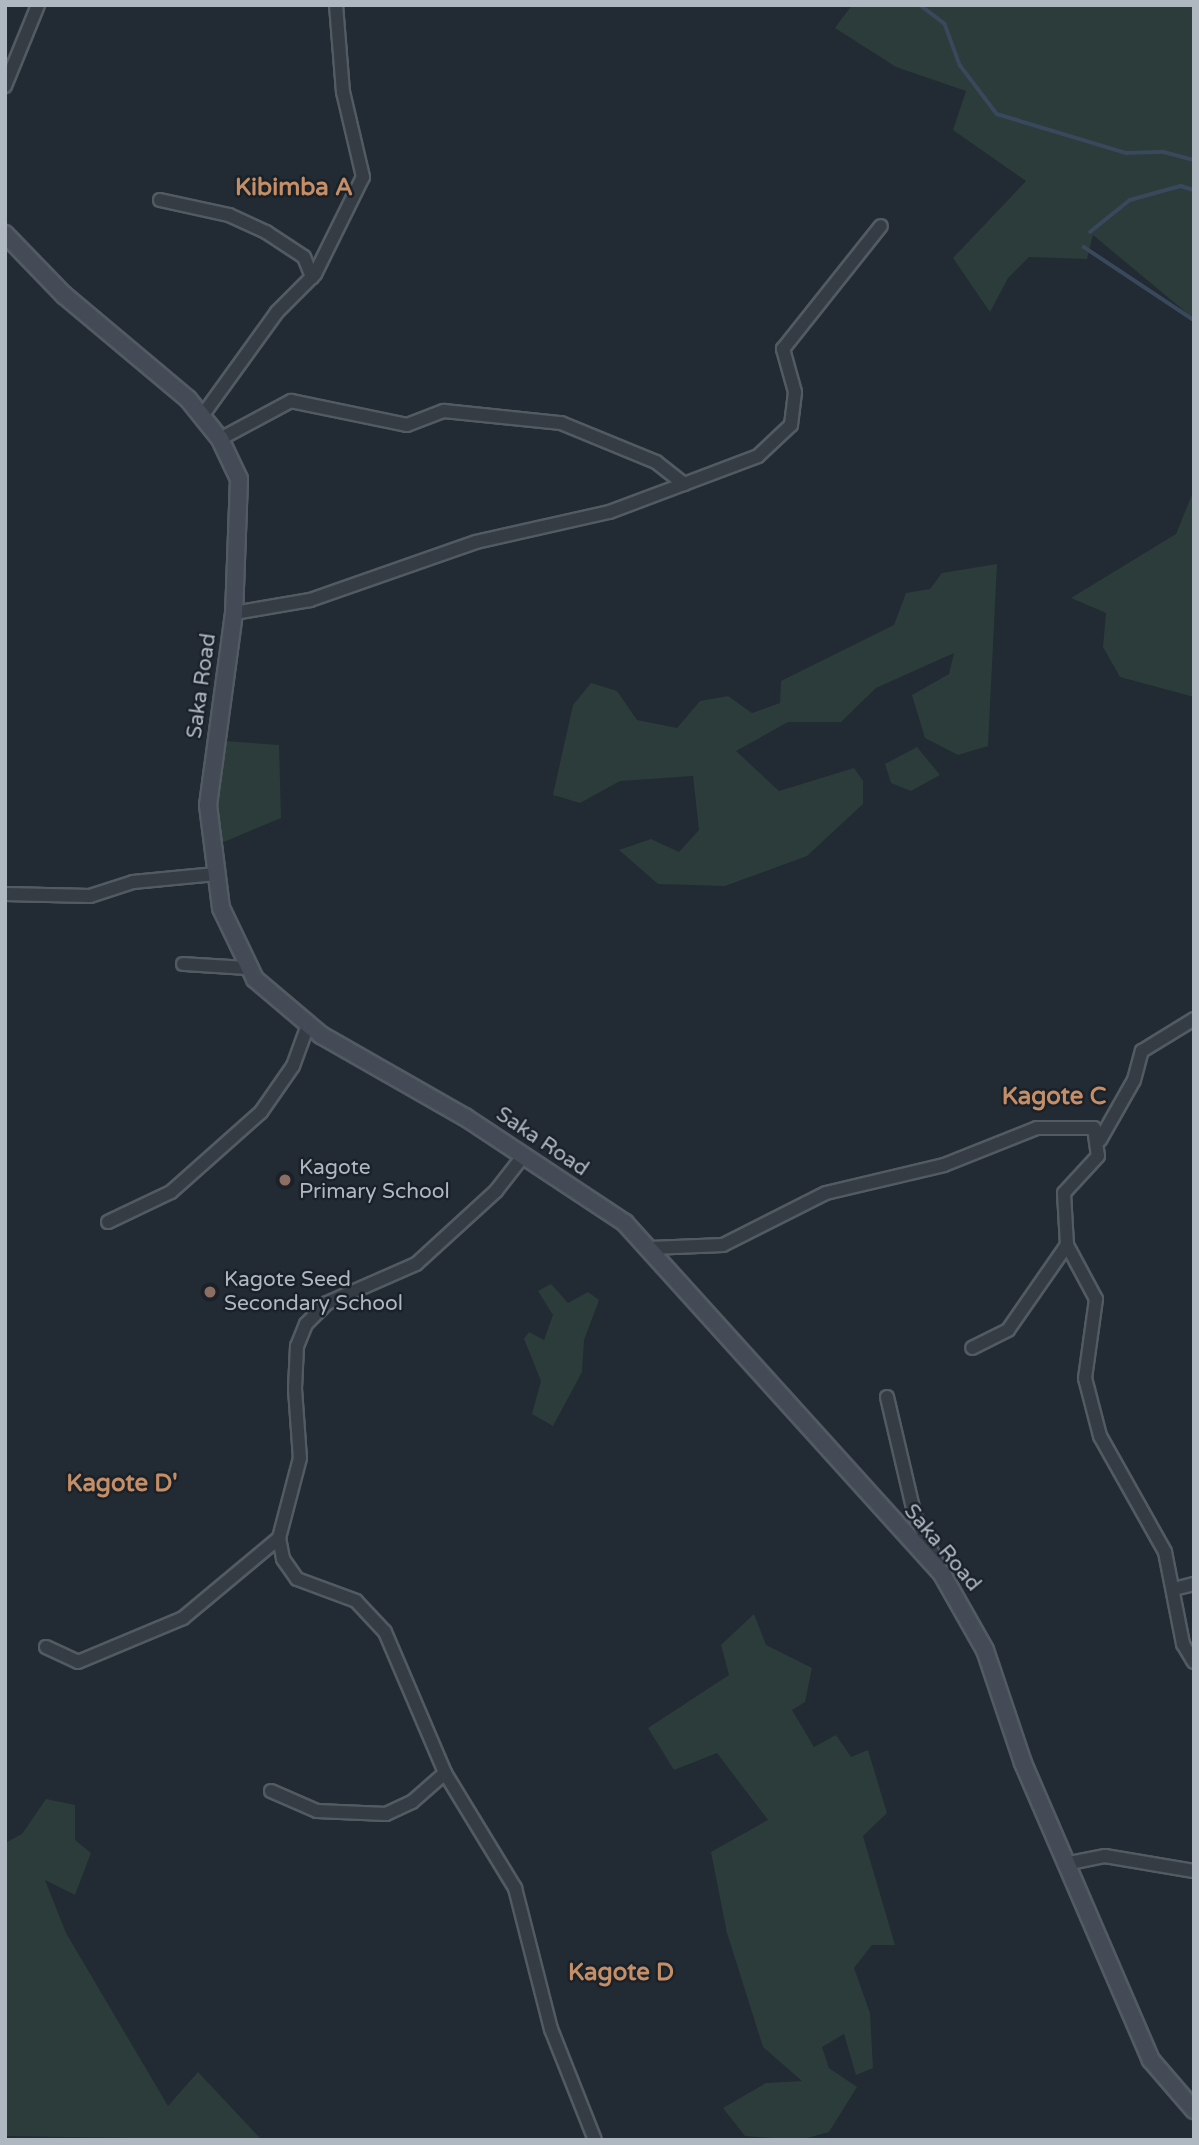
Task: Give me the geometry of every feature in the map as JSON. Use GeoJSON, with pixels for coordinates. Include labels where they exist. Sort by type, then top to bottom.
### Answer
{"type":"FeatureCollection","features":[{"type":"Feature","properties":{"kind":"main road","name":"Saka Road"},"geometry":{"type":"LineString","coordinates":[[5,234],[202,416],[220,439],[239,479],[242,508],[234,614],[208,805],[221,908],[249,968],[271,997],[307,1024],[524,1155],[651,1248],[942,1574],[985,1650],[1065,1864],[1151,2060],[1194,2110]]}},
{"type":"Feature","properties":{"kind":"street"},"geometry":{"type":"LineString","coordinates":[[5,86],[38,5]]}},
{"type":"Feature","properties":{"kind":"street"},"geometry":{"type":"LineString","coordinates":[[202,416],[277,312],[312,277],[363,177],[343,92],[336,5]]}},
{"type":"Feature","properties":{"kind":"street"},"geometry":{"type":"LineString","coordinates":[[160,200],[266,232],[304,257],[312,277]]}},
{"type":"Feature","properties":{"kind":"street"},"geometry":{"type":"LineString","coordinates":[[234,614],[310,600],[476,542],[609,512],[758,456],[791,425],[795,392],[783,349],[881,226]]}},
{"type":"Feature","properties":{"kind":"street"},"geometry":{"type":"LineString","coordinates":[[220,439],[291,401],[407,425],[444,411],[561,423],[656,462],[684,484]]}},
{"type":"Feature","properties":{"kind":"street"},"geometry":{"type":"LineString","coordinates":[[5,894],[90,896],[133,882],[216,874]]}},
{"type":"Feature","properties":{"kind":"street"},"geometry":{"type":"LineString","coordinates":[[183,964],[249,968]]}},
{"type":"Feature","properties":{"kind":"street"},"geometry":{"type":"LineString","coordinates":[[1194,1018],[1142,1051],[1134,1080],[1100,1140],[1098,1156],[1064,1193],[1067,1245],[1096,1299],[1085,1378],[1100,1436],[1146,1510],[1174,1589],[1183,1644],[1194,1662]]}},
{"type":"Feature","properties":{"kind":"street"},"geometry":{"type":"LineString","coordinates":[[108,1222],[171,1192],[258,1114],[293,1066],[307,1024]]}},
{"type":"Feature","properties":{"kind":"street"},"geometry":{"type":"LineString","coordinates":[[651,1248],[723,1245],[826,1193],[944,1165],[1037,1128],[1083,1125],[1094,1128],[1100,1140]]}},
{"type":"Feature","properties":{"kind":"street"},"geometry":{"type":"LineString","coordinates":[[524,1155],[496,1191],[416,1264],[327,1303],[306,1324],[295,1389],[300,1458],[279,1538],[283,1559],[297,1579],[356,1601],[378,1621],[445,1773],[514,1888],[551,2029],[595,2140]]}},
{"type":"Feature","properties":{"kind":"street"},"geometry":{"type":"LineString","coordinates":[[972,1348],[1008,1330],[1067,1245]]}},
{"type":"Feature","properties":{"kind":"street"},"geometry":{"type":"LineString","coordinates":[[887,1397],[915,1516],[942,1574]]}},
{"type":"Feature","properties":{"kind":"street"},"geometry":{"type":"LineString","coordinates":[[46,1647],[78,1662],[183,1618],[279,1538]]}},
{"type":"Feature","properties":{"kind":"street"},"geometry":{"type":"LineString","coordinates":[[1174,1589],[1194,1584]]}},
{"type":"Feature","properties":{"kind":"street"},"geometry":{"type":"LineString","coordinates":[[271,1791],[317,1811],[386,1814],[412,1802],[445,1773]]}},
{"type":"Feature","properties":{"kind":"street"},"geometry":{"type":"LineString","coordinates":[[1065,1864],[1105,1856],[1194,1871]]}},
{"type":"Feature","properties":{"kind":"shaded area"},"geometry":{"type":"Polygon","coordinates":[[[852,5],[1194,5],[1194,319],[1093,235],[1087,259],[1029,257],[1008,278],[990,312],[953,258],[1026,181],[953,130],[966,91],[896,67],[835,28],[852,5]]]}},
{"type":"Feature","properties":{"kind":"shaded area"},"geometry":{"type":"Polygon","coordinates":[[[1194,490],[1194,697],[1120,677],[1103,647],[1106,613],[1071,598],[1176,534],[1194,490]]]}},
{"type":"Feature","properties":{"kind":"shaded area"},"geometry":{"type":"Polygon","coordinates":[[[997,564],[988,746],[958,755],[925,738],[912,695],[949,674],[954,653],[876,688],[841,722],[788,722],[736,751],[779,791],[854,768],[863,781],[863,804],[807,856],[725,886],[658,884],[619,850],[651,839],[679,852],[699,830],[693,776],[620,781],[580,803],[553,795],[573,705],[591,683],[617,691],[637,720],[677,728],[700,701],[728,696],[752,713],[780,703],[781,681],[894,625],[906,593],[930,589],[942,573],[997,564]]]}},
{"type":"Feature","properties":{"kind":"shaded area"},"geometry":{"type":"Polygon","coordinates":[[[225,741],[279,745],[281,818],[219,844],[216,810],[225,741]]]}},
{"type":"Feature","properties":{"kind":"shaded area"},"geometry":{"type":"Polygon","coordinates":[[[917,747],[940,775],[911,791],[891,783],[885,764],[917,747]]]}},
{"type":"Feature","properties":{"kind":"shaded area"},"geometry":{"type":"Polygon","coordinates":[[[551,1284],[568,1303],[588,1292],[599,1300],[584,1340],[582,1372],[553,1426],[532,1414],[541,1381],[524,1339],[529,1332],[544,1340],[553,1315],[538,1291],[551,1284]]]}},
{"type":"Feature","properties":{"kind":"shaded area"},"geometry":{"type":"Polygon","coordinates":[[[754,1614],[766,1645],[812,1668],[805,1702],[792,1710],[814,1747],[836,1735],[851,1757],[868,1750],[887,1813],[863,1836],[895,1945],[872,1945],[854,1968],[870,2013],[873,2068],[856,2075],[844,2034],[822,2047],[829,2068],[857,2087],[829,2132],[800,2140],[745,2136],[723,2108],[766,2083],[802,2081],[763,2047],[727,1933],[711,1852],[768,1820],[717,1753],[674,1770],[648,1728],[729,1675],[721,1645],[754,1614]]]}},
{"type":"Feature","properties":{"kind":"shaded area"},"geometry":{"type":"Polygon","coordinates":[[[46,1799],[75,1805],[75,1840],[91,1853],[75,1895],[45,1880],[66,1933],[168,2106],[198,2072],[262,2140],[5,2136],[5,1843],[22,1834],[46,1799]]]}},
{"type":"Feature","properties":{"kind":"waterway"},"geometry":{"type":"LineString","coordinates":[[920,5],[945,24],[960,65],[997,114],[1126,153],[1164,152],[1194,160]]}},
{"type":"Feature","properties":{"kind":"waterway"},"geometry":{"type":"LineString","coordinates":[[1090,232],[1130,200],[1181,186],[1194,190]]}},
{"type":"Feature","properties":{"kind":"waterway"},"geometry":{"type":"LineString","coordinates":[[1084,247],[1194,320]]}},
{"type":"Feature","properties":{"kind":"place","name":"Kagote Primary School"},"geometry":{"type":"Point","coordinates":[285,1180]}},
{"type":"Feature","properties":{"kind":"place","name":"Kagote Seed Secondary School"},"geometry":{"type":"Point","coordinates":[210,1292]}},
{"type":"Feature","properties":{"kind":"district","name":"Kibimba A"},"geometry":{"type":"Point","coordinates":[294,188]}},
{"type":"Feature","properties":{"kind":"district","name":"Kagote C"},"geometry":{"type":"Point","coordinates":[1054,1097]}},
{"type":"Feature","properties":{"kind":"district","name":"Kagote D'"},"geometry":{"type":"Point","coordinates":[122,1484]}},
{"type":"Feature","properties":{"kind":"district","name":"Kagote D"},"geometry":{"type":"Point","coordinates":[621,1973]}}]}
